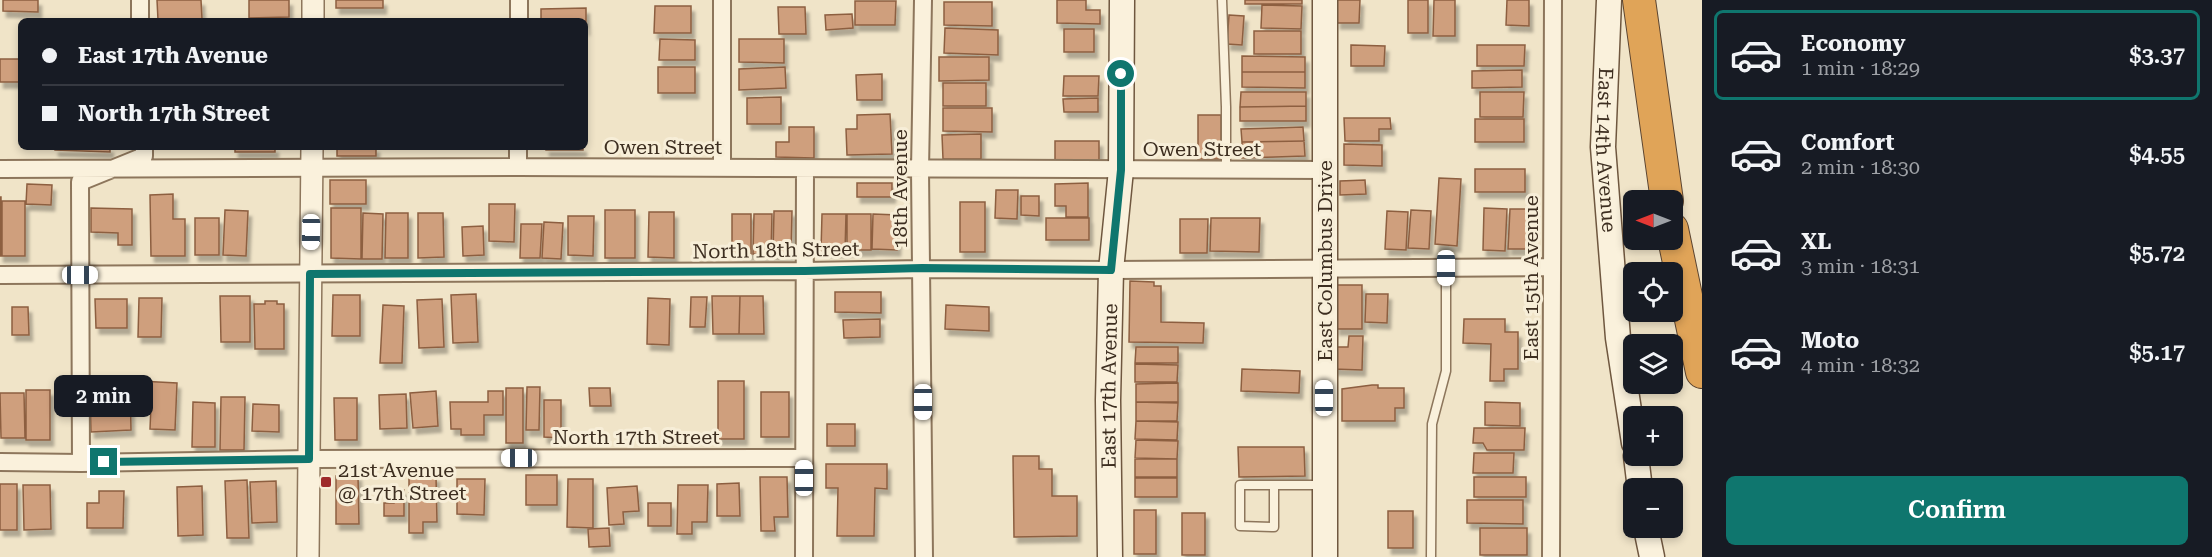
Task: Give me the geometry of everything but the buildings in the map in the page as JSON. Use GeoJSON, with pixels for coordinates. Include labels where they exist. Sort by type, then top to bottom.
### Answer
{"type":"FeatureCollection","features":[{"type":"Feature","properties":{"kind":"highway"},"geometry":{"type":"LineString","coordinates":[[1639,0],[1665,190]]}},
{"type":"Feature","properties":{"kind":"highway"},"geometry":{"type":"LineString","coordinates":[[1676,250],[1702,372]]}},
{"type":"Feature","properties":{"kind":"main road","name":"East 17th Avenue"},"geometry":{"type":"LineString","coordinates":[[1110,557],[1108,400],[1111,270],[1121,170],[1122,0]]}},
{"type":"Feature","properties":{"kind":"main road","name":"East Columbus Drive"},"geometry":{"type":"LineString","coordinates":[[1325,0],[1325,557]]}},
{"type":"Feature","properties":{"kind":"main road","name":"East 14th Avenue"},"geometry":{"type":"LineString","coordinates":[[1609,0],[1603,147],[1618,338],[1628,406]]}},
{"type":"Feature","properties":{"kind":"main road"},"geometry":{"type":"LineString","coordinates":[[1648,538],[1652,557]]}},
{"type":"Feature","properties":{"kind":"street"},"geometry":{"type":"LineString","coordinates":[[140,0],[140,18]]}},
{"type":"Feature","properties":{"kind":"street"},"geometry":{"type":"LineString","coordinates":[[313,0],[313,18]]}},
{"type":"Feature","properties":{"kind":"street"},"geometry":{"type":"LineString","coordinates":[[519,0],[519,18]]}},
{"type":"Feature","properties":{"kind":"street"},"geometry":{"type":"LineString","coordinates":[[722,0],[722,168]]}},
{"type":"Feature","properties":{"kind":"street","name":"18th Avenue"},"geometry":{"type":"LineString","coordinates":[[923,0],[920,170],[924,557]]}},
{"type":"Feature","properties":{"kind":"street","name":"East 15th Avenue"},"geometry":{"type":"LineString","coordinates":[[1551,557],[1553,0]]}},
{"type":"Feature","properties":{"kind":"street"},"geometry":{"type":"LineString","coordinates":[[81,463],[80,182],[144,156],[144,150]]}},
{"type":"Feature","properties":{"kind":"street"},"geometry":{"type":"LineString","coordinates":[[518,150],[518,167]]}},
{"type":"Feature","properties":{"kind":"street"},"geometry":{"type":"LineString","coordinates":[[308,557],[312,157]]}},
{"type":"Feature","properties":{"kind":"street","name":"Owen Street"},"geometry":{"type":"LineString","coordinates":[[0,169],[106,170],[312,157],[518,167],[1325,170]]}},
{"type":"Feature","properties":{"kind":"street"},"geometry":{"type":"LineString","coordinates":[[804,557],[805,169]]}},
{"type":"Feature","properties":{"kind":"street","name":"North 18th Street"},"geometry":{"type":"LineString","coordinates":[[0,275],[805,271],[922,268],[1111,270],[1552,267]]}},
{"type":"Feature","properties":{"kind":"street","name":"North 17th Street"},"geometry":{"type":"LineString","coordinates":[[0,462],[804,458]]}},
{"type":"Feature","properties":{"kind":"lane"},"geometry":{"type":"LineString","coordinates":[[1222,0],[1226,170]]}},
{"type":"Feature","properties":{"kind":"lane"},"geometry":{"type":"LineString","coordinates":[[1431,557],[1432,424],[1446,371],[1446,268]]}},
{"type":"Feature","properties":{"kind":"lane"},"geometry":{"type":"LineString","coordinates":[[1274,485],[1274,527],[1240,526],[1240,485],[1274,485],[1325,485]]}},
{"type":"Feature","properties":{"kind":"place","name":"21st Avenue @ 17th Street"},"geometry":{"type":"Point","coordinates":[326,482]}},
{"type":"Feature","properties":{"kind":"route"},"geometry":{"type":"LineString","coordinates":[[104,462],[309,459],[310,274],[805,271],[922,268],[1111,270],[1121,170],[1121,74]]}}]}
